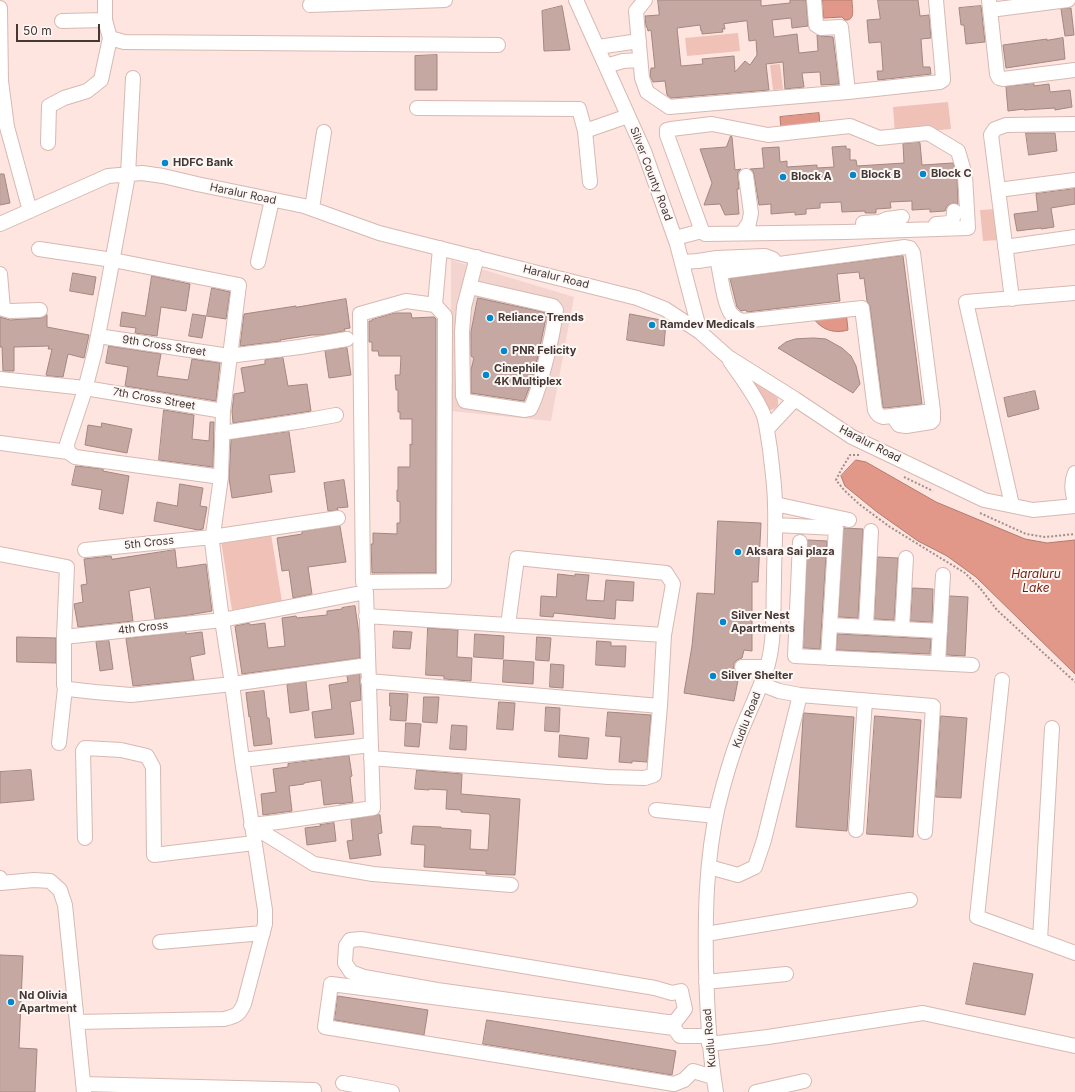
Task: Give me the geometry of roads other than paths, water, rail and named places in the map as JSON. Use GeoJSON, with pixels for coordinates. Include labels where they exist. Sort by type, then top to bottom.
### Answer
{"type":"FeatureCollection","features":[{"type":"Feature","properties":{"kind":"street"},"geometry":{"type":"LineString","coordinates":[[48,143],[50,106],[64,98],[87,91],[101,80],[110,38],[105,20],[105,0]]}},
{"type":"Feature","properties":{"kind":"street"},"geometry":{"type":"LineString","coordinates":[[310,5],[444,0]]}},
{"type":"Feature","properties":{"kind":"street","name":"Silver County Road"},"geometry":{"type":"LineString","coordinates":[[576,0],[644,150],[674,236],[700,332]]}},
{"type":"Feature","properties":{"kind":"street"},"geometry":{"type":"LineString","coordinates":[[645,0],[636,11],[642,78],[647,92],[669,107],[848,92],[940,82],[943,78],[936,0]]}},
{"type":"Feature","properties":{"kind":"street"},"geometry":{"type":"LineString","coordinates":[[814,0],[816,25],[821,28],[841,27],[848,92]]}},
{"type":"Feature","properties":{"kind":"street"},"geometry":{"type":"LineString","coordinates":[[1068,0],[989,5],[996,74],[999,78],[1004,79],[1075,70]]}},
{"type":"Feature","properties":{"kind":"street"},"geometry":{"type":"LineString","coordinates":[[0,8],[1,81],[6,127],[30,212]]}},
{"type":"Feature","properties":{"kind":"street"},"geometry":{"type":"LineString","coordinates":[[62,21],[105,20]]}},
{"type":"Feature","properties":{"kind":"street"},"geometry":{"type":"LineString","coordinates":[[110,38],[124,42],[498,45]]}},
{"type":"Feature","properties":{"kind":"street"},"geometry":{"type":"LineString","coordinates":[[598,47],[639,41]]}},
{"type":"Feature","properties":{"kind":"street"},"geometry":{"type":"LineString","coordinates":[[606,66],[623,61],[640,60]]}},
{"type":"Feature","properties":{"kind":"street"},"geometry":{"type":"LineString","coordinates":[[68,452],[67,444],[85,388],[98,336],[128,174],[133,78]]}},
{"type":"Feature","properties":{"kind":"street"},"geometry":{"type":"LineString","coordinates":[[417,108],[579,109],[585,131],[590,182]]}},
{"type":"Feature","properties":{"kind":"street"},"geometry":{"type":"LineString","coordinates":[[585,131],[628,116]]}},
{"type":"Feature","properties":{"kind":"street"},"geometry":{"type":"LineString","coordinates":[[712,124],[768,135],[850,126],[879,138],[928,133],[958,151],[965,175],[968,228],[846,232],[742,233],[704,234],[667,135],[667,130],[712,124]]}},
{"type":"Feature","properties":{"kind":"street"},"geometry":{"type":"LineString","coordinates":[[1012,299],[991,135],[995,129],[1006,125],[1075,124]]}},
{"type":"Feature","properties":{"kind":"street"},"geometry":{"type":"LineString","coordinates":[[312,208],[324,132]]}},
{"type":"Feature","properties":{"kind":"street","name":"Haralur Road"},"geometry":{"type":"LineString","coordinates":[[0,224],[30,212],[108,176],[142,173],[163,176],[312,208],[379,233],[637,298],[665,309],[700,332],[728,357],[852,437],[984,500],[1033,510],[1075,505]]}},
{"type":"Feature","properties":{"kind":"street"},"geometry":{"type":"LineString","coordinates":[[742,233],[750,223],[751,213],[746,176]]}},
{"type":"Feature","properties":{"kind":"street"},"geometry":{"type":"LineString","coordinates":[[998,190],[1075,180]]}},
{"type":"Feature","properties":{"kind":"street"},"geometry":{"type":"LineString","coordinates":[[258,262],[272,200]]}},
{"type":"Feature","properties":{"kind":"street"},"geometry":{"type":"LineString","coordinates":[[913,230],[922,224],[947,223],[952,221],[954,218],[954,211]]}},
{"type":"Feature","properties":{"kind":"street"},"geometry":{"type":"LineString","coordinates":[[846,232],[854,223],[880,222],[886,219],[902,217]]}},
{"type":"Feature","properties":{"kind":"street"},"geometry":{"type":"LineString","coordinates":[[674,236],[701,229]]}},
{"type":"Feature","properties":{"kind":"street"},"geometry":{"type":"LineString","coordinates":[[1005,246],[1075,238]]}},
{"type":"Feature","properties":{"kind":"street"},"geometry":{"type":"LineString","coordinates":[[720,272],[905,247],[910,248],[913,253],[934,419],[931,422],[906,426],[899,425],[896,421]]}},
{"type":"Feature","properties":{"kind":"street"},"geometry":{"type":"LineString","coordinates":[[435,305],[406,301],[360,314],[363,582],[444,581],[445,316],[435,305],[440,248]]}},
{"type":"Feature","properties":{"kind":"street"},"geometry":{"type":"LineString","coordinates":[[39,249],[112,260],[239,285],[223,411],[221,477],[212,542],[242,760],[265,910],[265,924],[244,1004],[236,1016],[224,1019],[77,1022]]}},
{"type":"Feature","properties":{"kind":"street"},"geometry":{"type":"LineString","coordinates":[[682,262],[718,258],[765,256],[773,259]]}},
{"type":"Feature","properties":{"kind":"street"},"geometry":{"type":"LineString","coordinates":[[470,287],[553,306],[556,310],[555,322],[543,371],[533,404],[530,409],[525,410],[465,401],[463,396],[462,332],[464,307],[477,257]]}},
{"type":"Feature","properties":{"kind":"street"},"geometry":{"type":"LineString","coordinates":[[718,258],[727,306],[732,315],[737,319],[743,321],[862,308],[875,410],[880,416],[883,417],[933,411]]}},
{"type":"Feature","properties":{"kind":"street"},"geometry":{"type":"LineString","coordinates":[[0,274],[3,309],[10,311],[40,310]]}},
{"type":"Feature","properties":{"kind":"street"},"geometry":{"type":"LineString","coordinates":[[1012,505],[966,302],[1075,293]]}},
{"type":"Feature","properties":{"kind":"street","name":"9th Cross Street"},"geometry":{"type":"LineString","coordinates":[[98,336],[229,356],[300,347],[347,339]]}},
{"type":"Feature","properties":{"kind":"street","name":"Kudlu Road"},"geometry":{"type":"LineString","coordinates":[[716,1092],[705,1039],[707,1009],[707,890],[711,846],[716,816],[727,774],[767,667],[773,622],[775,525],[772,464],[764,416],[759,405],[728,357]]}},
{"type":"Feature","properties":{"kind":"street","name":"7th Cross Street"},"geometry":{"type":"LineString","coordinates":[[0,379],[85,388],[223,411]]}},
{"type":"Feature","properties":{"kind":"street"},"geometry":{"type":"LineString","coordinates":[[766,429],[795,399]]}},
{"type":"Feature","properties":{"kind":"street"},"geometry":{"type":"LineString","coordinates":[[222,433],[303,421],[336,414]]}},
{"type":"Feature","properties":{"kind":"street"},"geometry":{"type":"LineString","coordinates":[[0,443],[68,452],[75,457],[221,477]]}},
{"type":"Feature","properties":{"kind":"street"},"geometry":{"type":"LineString","coordinates":[[1075,473],[1072,482],[1075,505]]}},
{"type":"Feature","properties":{"kind":"street"},"geometry":{"type":"LineString","coordinates":[[775,504],[849,520]]}},
{"type":"Feature","properties":{"kind":"street","name":"5th Cross"},"geometry":{"type":"LineString","coordinates":[[85,550],[212,536],[338,518]]}},
{"type":"Feature","properties":{"kind":"street"},"geometry":{"type":"LineString","coordinates":[[775,525],[836,528],[828,658]]}},
{"type":"Feature","properties":{"kind":"street"},"geometry":{"type":"LineString","coordinates":[[866,626],[871,531]]}},
{"type":"Feature","properties":{"kind":"street"},"geometry":{"type":"LineString","coordinates":[[800,542],[795,656],[972,664]]}},
{"type":"Feature","properties":{"kind":"street"},"geometry":{"type":"LineString","coordinates":[[0,554],[67,567],[64,637],[65,688],[59,743]]}},
{"type":"Feature","properties":{"kind":"street"},"geometry":{"type":"LineString","coordinates":[[242,760],[371,751],[608,777],[645,778],[654,775],[664,635],[673,584],[666,572],[517,558],[508,625]]}},
{"type":"Feature","properties":{"kind":"street"},"geometry":{"type":"LineString","coordinates":[[902,628],[906,558]]}},
{"type":"Feature","properties":{"kind":"street"},"geometry":{"type":"LineString","coordinates":[[938,663],[943,575]]}},
{"type":"Feature","properties":{"kind":"street","name":"4th Cross"},"geometry":{"type":"LineString","coordinates":[[64,637],[222,620],[366,592],[366,616]]}},
{"type":"Feature","properties":{"kind":"street"},"geometry":{"type":"LineString","coordinates":[[252,825],[373,808],[366,616],[664,635]]}},
{"type":"Feature","properties":{"kind":"street"},"geometry":{"type":"LineString","coordinates":[[830,625],[940,630]]}},
{"type":"Feature","properties":{"kind":"street"},"geometry":{"type":"LineString","coordinates":[[65,688],[131,695],[232,684],[368,665]]}},
{"type":"Feature","properties":{"kind":"street"},"geometry":{"type":"LineString","coordinates":[[742,667],[767,667]]}},
{"type":"Feature","properties":{"kind":"street"},"geometry":{"type":"LineString","coordinates":[[1002,680],[977,917],[1075,953]]}},
{"type":"Feature","properties":{"kind":"street"},"geometry":{"type":"LineString","coordinates":[[368,681],[660,706]]}},
{"type":"Feature","properties":{"kind":"street"},"geometry":{"type":"LineString","coordinates":[[761,684],[779,691],[800,695],[933,706],[925,832]]}},
{"type":"Feature","properties":{"kind":"street"},"geometry":{"type":"LineString","coordinates":[[709,867],[738,875],[755,867],[764,840],[800,695]]}},
{"type":"Feature","properties":{"kind":"street"},"geometry":{"type":"LineString","coordinates":[[856,830],[865,701]]}},
{"type":"Feature","properties":{"kind":"street"},"geometry":{"type":"LineString","coordinates":[[1040,940],[1052,728]]}},
{"type":"Feature","properties":{"kind":"street"},"geometry":{"type":"LineString","coordinates":[[85,838],[83,752],[85,748],[121,750],[147,756],[153,767],[154,855],[254,843]]}},
{"type":"Feature","properties":{"kind":"street"},"geometry":{"type":"LineString","coordinates":[[656,810],[716,816]]}},
{"type":"Feature","properties":{"kind":"street"},"geometry":{"type":"LineString","coordinates":[[252,825],[314,864],[373,874],[510,885]]}},
{"type":"Feature","properties":{"kind":"street"},"geometry":{"type":"LineString","coordinates":[[0,878],[1,883],[34,880],[50,881],[60,890],[65,905],[84,1088],[314,1090]]}},
{"type":"Feature","properties":{"kind":"street"},"geometry":{"type":"LineString","coordinates":[[706,934],[910,900]]}},
{"type":"Feature","properties":{"kind":"street"},"geometry":{"type":"LineString","coordinates":[[160,942],[263,933]]}},
{"type":"Feature","properties":{"kind":"street"},"geometry":{"type":"LineString","coordinates":[[361,939],[655,988],[672,993],[681,991],[685,1009],[675,1022],[667,1022],[438,990],[364,977],[351,972],[345,963],[346,946],[350,940],[361,939]]}},
{"type":"Feature","properties":{"kind":"street"},"geometry":{"type":"LineString","coordinates":[[706,982],[786,974]]}},
{"type":"Feature","properties":{"kind":"street"},"geometry":{"type":"LineString","coordinates":[[713,1078],[693,1071],[684,1080],[674,1084],[325,1027],[331,984],[674,1028],[680,1036],[705,1039],[768,1037],[923,1013],[1075,1046]]}},
{"type":"Feature","properties":{"kind":"street"},"geometry":{"type":"LineString","coordinates":[[685,1009],[707,1009]]}},
{"type":"Feature","properties":{"kind":"street"},"geometry":{"type":"LineString","coordinates":[[756,1092],[804,1081]]}},
{"type":"Feature","properties":{"kind":"street"},"geometry":{"type":"LineString","coordinates":[[343,1084],[392,1092]]}},
{"type":"Feature","properties":{"kind":"water"},"geometry":{"type":"Polygon","coordinates":[[[823,0],[852,0],[853,13],[851,18],[845,20],[842,17],[824,18],[823,0]]]}},
{"type":"Feature","properties":{"kind":"water"},"geometry":{"type":"Polygon","coordinates":[[[819,113],[820,127],[781,130],[780,117],[819,113]]]}},
{"type":"Feature","properties":{"kind":"water"},"geometry":{"type":"Polygon","coordinates":[[[846,311],[848,330],[838,332],[829,330],[820,326],[813,318],[846,311]]]}},
{"type":"Feature","properties":{"kind":"water","name":"Haraluru Lake"},"geometry":{"type":"Polygon","coordinates":[[[856,460],[866,462],[936,502],[1025,539],[1047,543],[1075,540],[1075,674],[976,577],[947,556],[918,541],[877,512],[845,486],[841,476],[856,460]]]}},
{"type":"Feature","properties":{"kind":"place","name":"HDFC Bank"},"geometry":{"type":"Point","coordinates":[165,163]}},
{"type":"Feature","properties":{"kind":"place","name":"Block C"},"geometry":{"type":"Point","coordinates":[923,174]}},
{"type":"Feature","properties":{"kind":"place","name":"Block B"},"geometry":{"type":"Point","coordinates":[853,175]}},
{"type":"Feature","properties":{"kind":"place","name":"Block A"},"geometry":{"type":"Point","coordinates":[783,177]}},
{"type":"Feature","properties":{"kind":"place","name":"Reliance Trends"},"geometry":{"type":"Point","coordinates":[490,318]}},
{"type":"Feature","properties":{"kind":"place","name":"Ramdev Medicals"},"geometry":{"type":"Point","coordinates":[652,325]}},
{"type":"Feature","properties":{"kind":"place","name":"PNR Felicity"},"geometry":{"type":"Point","coordinates":[504,351]}},
{"type":"Feature","properties":{"kind":"place","name":"Cinephile 4K Multiplex"},"geometry":{"type":"Point","coordinates":[486,375]}},
{"type":"Feature","properties":{"kind":"place","name":"Aksara Sai plaza"},"geometry":{"type":"Point","coordinates":[738,552]}},
{"type":"Feature","properties":{"kind":"place","name":"Silver Nest Apartments"},"geometry":{"type":"Point","coordinates":[723,622]}},
{"type":"Feature","properties":{"kind":"place","name":"Silver Shelter"},"geometry":{"type":"Point","coordinates":[713,676]}},
{"type":"Feature","properties":{"kind":"place","name":"Nd Olivia Apartment"},"geometry":{"type":"Point","coordinates":[11,1002]}}]}
